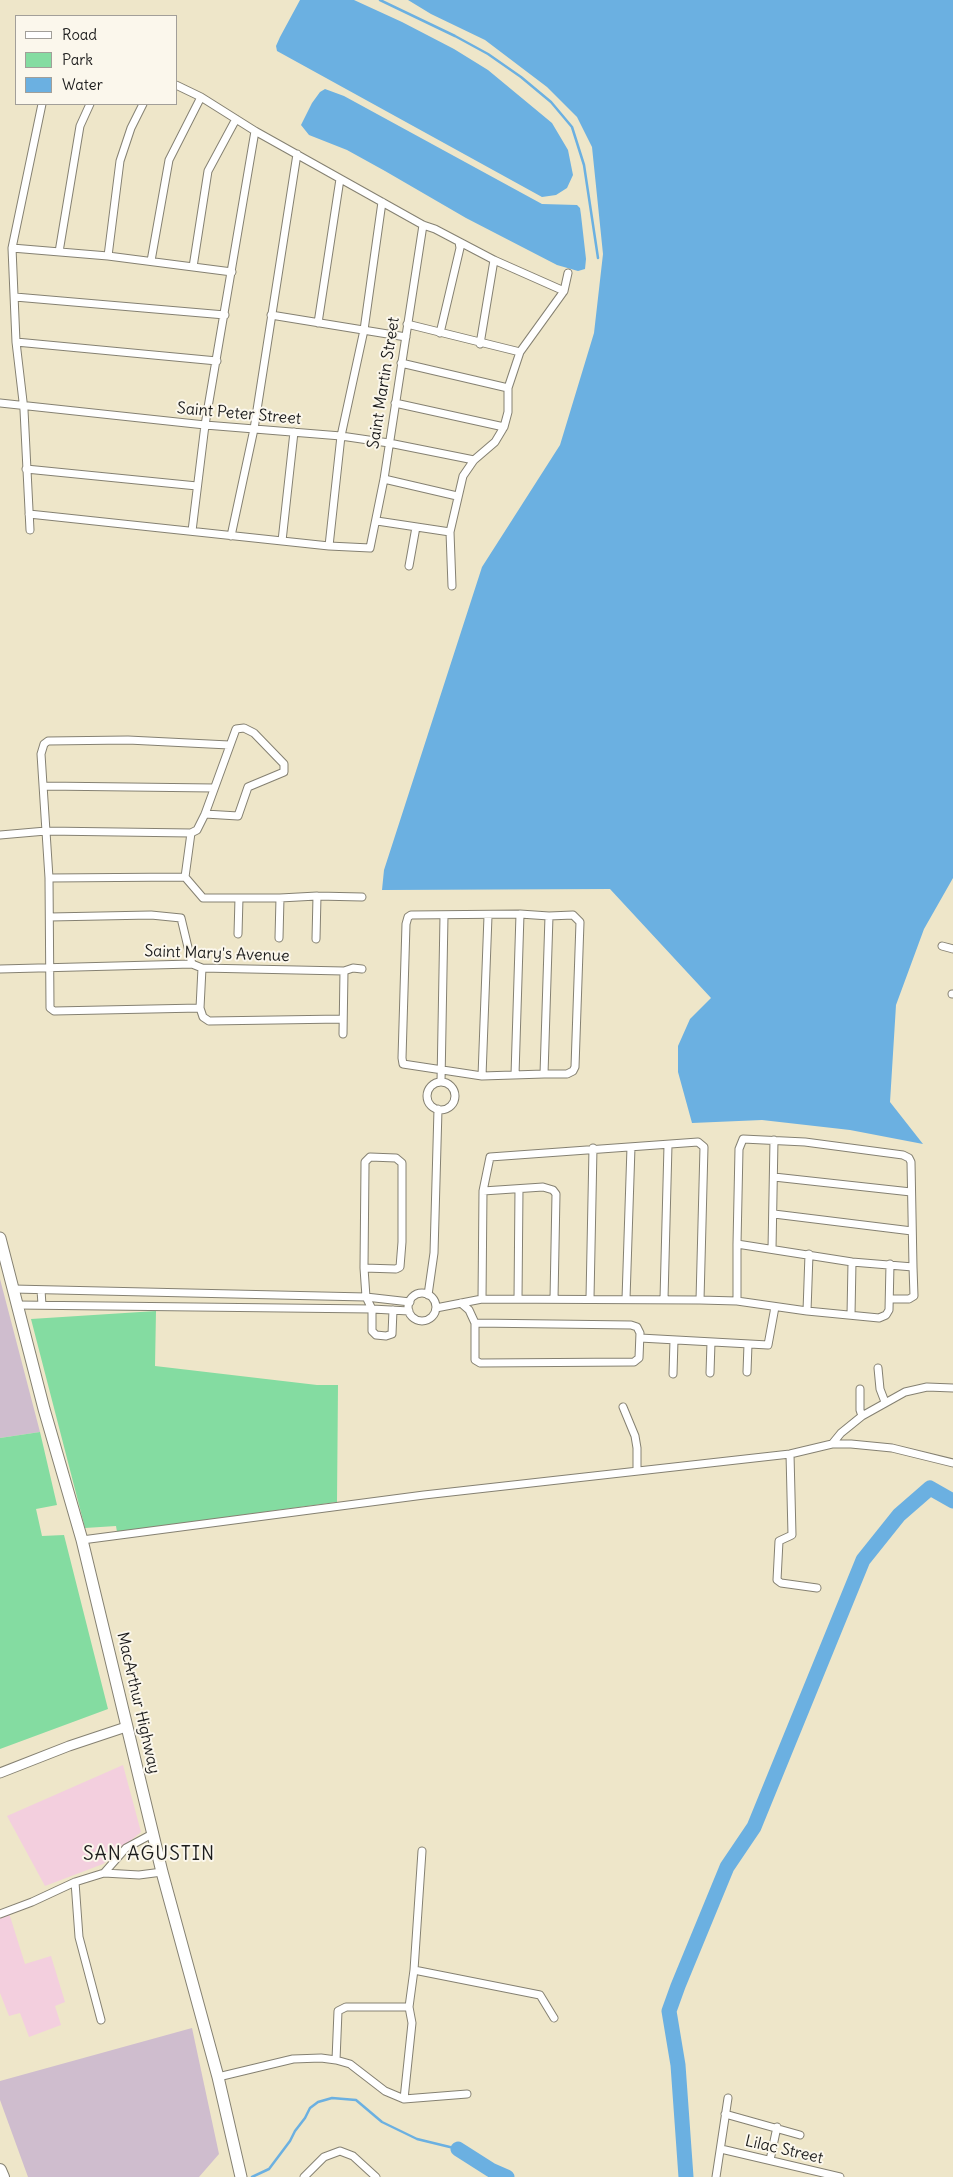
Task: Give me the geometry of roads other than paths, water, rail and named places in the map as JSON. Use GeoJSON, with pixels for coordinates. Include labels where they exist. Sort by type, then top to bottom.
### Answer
{"type":"FeatureCollection","features":[{"type":"Feature","properties":{"kind":"highway","name":"MacArthur Highway"},"geometry":{"type":"LineString","coordinates":[[0,1238],[44,1410],[82,1540],[162,1872],[218,2077],[239,2172]]}},
{"type":"Feature","properties":{"kind":"highway"},"geometry":{"type":"LineString","coordinates":[[0,2170],[3,2177]]}},
{"type":"Feature","properties":{"kind":"main road"},"geometry":{"type":"LineString","coordinates":[[0,1773],[69,1746],[126,1727]]}},
{"type":"Feature","properties":{"kind":"street"},"geometry":{"type":"LineString","coordinates":[[178,86],[202,97],[255,131],[423,225],[435,229],[494,260],[564,291]]}},
{"type":"Feature","properties":{"kind":"street"},"geometry":{"type":"LineString","coordinates":[[151,262],[169,160],[202,97]]}},
{"type":"Feature","properties":{"kind":"street"},"geometry":{"type":"LineString","coordinates":[[30,530],[23,406],[16,342],[12,248],[42,105]]}},
{"type":"Feature","properties":{"kind":"street"},"geometry":{"type":"LineString","coordinates":[[59,252],[80,126],[90,105]]}},
{"type":"Feature","properties":{"kind":"street"},"geometry":{"type":"LineString","coordinates":[[108,256],[120,161],[131,128],[142,105]]}},
{"type":"Feature","properties":{"kind":"street"},"geometry":{"type":"LineString","coordinates":[[193,267],[208,171],[236,119]]}},
{"type":"Feature","properties":{"kind":"street"},"geometry":{"type":"LineString","coordinates":[[192,531],[205,425],[226,315],[255,131]]}},
{"type":"Feature","properties":{"kind":"street"},"geometry":{"type":"LineString","coordinates":[[231,536],[254,429],[296,154]]}},
{"type":"Feature","properties":{"kind":"street"},"geometry":{"type":"LineString","coordinates":[[318,323],[340,179]]}},
{"type":"Feature","properties":{"kind":"street"},"geometry":{"type":"LineString","coordinates":[[29,514],[329,546],[341,436],[364,330],[382,202]]}},
{"type":"Feature","properties":{"kind":"street","name":"Saint Martin Street"},"geometry":{"type":"LineString","coordinates":[[329,546],[369,548],[372,546],[390,443],[423,225]]}},
{"type":"Feature","properties":{"kind":"street"},"geometry":{"type":"LineString","coordinates":[[440,333],[460,248],[459,242]]}},
{"type":"Feature","properties":{"kind":"street"},"geometry":{"type":"LineString","coordinates":[[12,248],[108,256],[232,272]]}},
{"type":"Feature","properties":{"kind":"street"},"geometry":{"type":"LineString","coordinates":[[480,344],[494,260]]}},
{"type":"Feature","properties":{"kind":"street"},"geometry":{"type":"LineString","coordinates":[[452,586],[450,532],[462,476],[474,460],[495,442],[504,427],[508,412],[508,388],[520,352],[564,291],[568,273]]}},
{"type":"Feature","properties":{"kind":"street"},"geometry":{"type":"LineString","coordinates":[[14,297],[226,315]]}},
{"type":"Feature","properties":{"kind":"street"},"geometry":{"type":"LineString","coordinates":[[271,315],[406,337]]}},
{"type":"Feature","properties":{"kind":"street"},"geometry":{"type":"LineString","coordinates":[[407,324],[480,344],[520,352]]}},
{"type":"Feature","properties":{"kind":"street"},"geometry":{"type":"LineString","coordinates":[[16,342],[216,361]]}},
{"type":"Feature","properties":{"kind":"street"},"geometry":{"type":"LineString","coordinates":[[401,363],[508,388]]}},
{"type":"Feature","properties":{"kind":"street","name":"Saint Peter Street"},"geometry":{"type":"LineString","coordinates":[[0,403],[205,425],[341,436],[390,443],[474,460]]}},
{"type":"Feature","properties":{"kind":"street"},"geometry":{"type":"LineString","coordinates":[[395,403],[504,427]]}},
{"type":"Feature","properties":{"kind":"street"},"geometry":{"type":"LineString","coordinates":[[282,541],[294,432]]}},
{"type":"Feature","properties":{"kind":"street"},"geometry":{"type":"LineString","coordinates":[[26,469],[197,486]]}},
{"type":"Feature","properties":{"kind":"street"},"geometry":{"type":"LineString","coordinates":[[384,479],[457,496]]}},
{"type":"Feature","properties":{"kind":"street"},"geometry":{"type":"LineString","coordinates":[[377,521],[450,532]]}},
{"type":"Feature","properties":{"kind":"street"},"geometry":{"type":"LineString","coordinates":[[409,566],[416,528]]}},
{"type":"Feature","properties":{"kind":"street"},"geometry":{"type":"LineString","coordinates":[[0,835],[46,830],[191,833],[197,830],[205,814],[236,728],[244,728],[263,741],[284,764],[284,772],[248,787],[238,816],[205,814]]}},
{"type":"Feature","properties":{"kind":"street"},"geometry":{"type":"LineString","coordinates":[[200,1008],[52,1011],[50,1008],[50,917],[41,750],[48,741],[128,740],[229,745]]}},
{"type":"Feature","properties":{"kind":"street"},"geometry":{"type":"LineString","coordinates":[[44,786],[214,788]]}},
{"type":"Feature","properties":{"kind":"street"},"geometry":{"type":"LineString","coordinates":[[191,833],[185,877],[202,898],[362,897]]}},
{"type":"Feature","properties":{"kind":"street"},"geometry":{"type":"LineString","coordinates":[[48,878],[185,877]]}},
{"type":"Feature","properties":{"kind":"street"},"geometry":{"type":"LineString","coordinates":[[316,939],[317,896]]}},
{"type":"Feature","properties":{"kind":"street"},"geometry":{"type":"LineString","coordinates":[[238,934],[239,898]]}},
{"type":"Feature","properties":{"kind":"street"},"geometry":{"type":"LineString","coordinates":[[279,938],[280,898]]}},
{"type":"Feature","properties":{"kind":"street"},"geometry":{"type":"LineString","coordinates":[[515,1075],[520,914]]}},
{"type":"Feature","properties":{"kind":"street"},"geometry":{"type":"LineString","coordinates":[[520,914],[573,915],[580,922],[575,1067],[573,1072],[567,1074],[482,1076],[403,1064],[406,920],[411,915],[488,916],[520,914]]}},
{"type":"Feature","properties":{"kind":"street"},"geometry":{"type":"LineString","coordinates":[[50,917],[151,916],[181,918],[192,964]]}},
{"type":"Feature","properties":{"kind":"street"},"geometry":{"type":"LineString","coordinates":[[441,1082],[444,916]]}},
{"type":"Feature","properties":{"kind":"street"},"geometry":{"type":"LineString","coordinates":[[482,1076],[488,916]]}},
{"type":"Feature","properties":{"kind":"street"},"geometry":{"type":"LineString","coordinates":[[544,1074],[549,916]]}},
{"type":"Feature","properties":{"kind":"street"},"geometry":{"type":"LineString","coordinates":[[942,946],[953,949]]}},
{"type":"Feature","properties":{"kind":"street","name":"Saint Mary's Avenue"},"geometry":{"type":"LineString","coordinates":[[0,969],[192,964],[202,968],[344,971],[353,968],[362,969]]}},
{"type":"Feature","properties":{"kind":"street"},"geometry":{"type":"LineString","coordinates":[[202,968],[200,1008],[203,1016],[209,1022],[342,1019]]}},
{"type":"Feature","properties":{"kind":"street"},"geometry":{"type":"LineString","coordinates":[[343,1034],[344,971]]}},
{"type":"Feature","properties":{"kind":"street"},"geometry":{"type":"LineString","coordinates":[[441,1082],[453,1088],[455,1097],[451,1106],[443,1110],[438,1109],[428,1101],[428,1093],[432,1085],[441,1082]]}},
{"type":"Feature","properties":{"kind":"street"},"geometry":{"type":"LineString","coordinates":[[428,1295],[434,1253],[438,1109]]}},
{"type":"Feature","properties":{"kind":"street"},"geometry":{"type":"LineString","coordinates":[[737,1301],[739,1144],[740,1141],[745,1139],[774,1140],[903,1155],[909,1158],[911,1162],[914,1296],[909,1299],[890,1299]]}},
{"type":"Feature","properties":{"kind":"street"},"geometry":{"type":"LineString","coordinates":[[772,1248],[774,1140]]}},
{"type":"Feature","properties":{"kind":"street"},"geometry":{"type":"LineString","coordinates":[[482,1299],[484,1191],[490,1157],[593,1148],[698,1142],[704,1146],[700,1300]]}},
{"type":"Feature","properties":{"kind":"street"},"geometry":{"type":"LineString","coordinates":[[664,1299],[668,1145]]}},
{"type":"Feature","properties":{"kind":"street"},"geometry":{"type":"LineString","coordinates":[[626,1299],[631,1147]]}},
{"type":"Feature","properties":{"kind":"street"},"geometry":{"type":"LineString","coordinates":[[590,1298],[593,1148]]}},
{"type":"Feature","properties":{"kind":"street"},"geometry":{"type":"LineString","coordinates":[[364,1268],[400,1267],[402,1242],[402,1163],[396,1158],[370,1156],[365,1162],[364,1268],[366,1297],[372,1309],[372,1331],[376,1335],[386,1336],[392,1334],[393,1310]]}},
{"type":"Feature","properties":{"kind":"street"},"geometry":{"type":"LineString","coordinates":[[774,1177],[911,1192]]}},
{"type":"Feature","properties":{"kind":"street"},"geometry":{"type":"LineString","coordinates":[[484,1191],[543,1188],[553,1190],[556,1194],[554,1299]]}},
{"type":"Feature","properties":{"kind":"street"},"geometry":{"type":"LineString","coordinates":[[518,1299],[519,1189]]}},
{"type":"Feature","properties":{"kind":"street"},"geometry":{"type":"LineString","coordinates":[[774,1214],[912,1230]]}},
{"type":"Feature","properties":{"kind":"street"},"geometry":{"type":"LineString","coordinates":[[737,1244],[852,1262],[913,1267]]}},
{"type":"Feature","properties":{"kind":"street"},"geometry":{"type":"LineString","coordinates":[[806,1311],[809,1254]]}},
{"type":"Feature","properties":{"kind":"street"},"geometry":{"type":"LineString","coordinates":[[851,1315],[852,1262]]}},
{"type":"Feature","properties":{"kind":"street"},"geometry":{"type":"LineString","coordinates":[[436,1308],[482,1299],[664,1299],[737,1301],[806,1311],[879,1318],[886,1315],[890,1299],[890,1264]]}},
{"type":"Feature","properties":{"kind":"street"},"geometry":{"type":"LineString","coordinates":[[13,1290],[366,1297],[410,1302]]}},
{"type":"Feature","properties":{"kind":"street"},"geometry":{"type":"LineString","coordinates":[[41,1290],[42,1305]]}},
{"type":"Feature","properties":{"kind":"street"},"geometry":{"type":"LineString","coordinates":[[87,1291],[88,1305]]}},
{"type":"Feature","properties":{"kind":"street"},"geometry":{"type":"LineString","coordinates":[[200,1306],[201,1293]]}},
{"type":"Feature","properties":{"kind":"street"},"geometry":{"type":"LineString","coordinates":[[17,1305],[372,1309],[409,1311],[417,1320],[425,1320],[433,1316],[436,1308],[434,1300],[428,1295],[417,1294],[410,1302],[409,1311]]}},
{"type":"Feature","properties":{"kind":"street"},"geometry":{"type":"LineString","coordinates":[[462,1303],[469,1310],[475,1323],[475,1360],[480,1363],[634,1362],[639,1358],[640,1338],[637,1327],[630,1325],[475,1323]]}},
{"type":"Feature","properties":{"kind":"street"},"geometry":{"type":"LineString","coordinates":[[640,1338],[768,1345],[775,1307]]}},
{"type":"Feature","properties":{"kind":"street"},"geometry":{"type":"LineString","coordinates":[[673,1374],[674,1340]]}},
{"type":"Feature","properties":{"kind":"street"},"geometry":{"type":"LineString","coordinates":[[710,1373],[711,1342]]}},
{"type":"Feature","properties":{"kind":"street"},"geometry":{"type":"LineString","coordinates":[[747,1372],[748,1344]]}},
{"type":"Feature","properties":{"kind":"street"},"geometry":{"type":"LineString","coordinates":[[878,1368],[880,1389],[885,1402]]}},
{"type":"Feature","properties":{"kind":"street"},"geometry":{"type":"LineString","coordinates":[[832,1444],[841,1433],[862,1416],[906,1392],[927,1387],[953,1388]]}},
{"type":"Feature","properties":{"kind":"street"},"geometry":{"type":"LineString","coordinates":[[860,1389],[860,1410],[862,1416]]}},
{"type":"Feature","properties":{"kind":"street"},"geometry":{"type":"LineString","coordinates":[[623,1407],[638,1448],[637,1471]]}},
{"type":"Feature","properties":{"kind":"street"},"geometry":{"type":"LineString","coordinates":[[82,1540],[424,1495],[790,1454],[832,1444],[892,1448],[953,1463]]}},
{"type":"Feature","properties":{"kind":"street"},"geometry":{"type":"LineString","coordinates":[[790,1454],[792,1535],[779,1541],[776,1580],[781,1583],[817,1588]]}},
{"type":"Feature","properties":{"kind":"street"},"geometry":{"type":"LineString","coordinates":[[104,1872],[126,1848],[154,1833]]}},
{"type":"Feature","properties":{"kind":"street"},"geometry":{"type":"LineString","coordinates":[[404,2099],[412,2023],[409,2007],[414,1970],[422,1851]]}},
{"type":"Feature","properties":{"kind":"street"},"geometry":{"type":"LineString","coordinates":[[0,1914],[32,1902],[74,1882],[104,1872],[139,1875],[162,1872]]}},
{"type":"Feature","properties":{"kind":"street"},"geometry":{"type":"LineString","coordinates":[[74,1882],[79,1937],[101,2020]]}},
{"type":"Feature","properties":{"kind":"street"},"geometry":{"type":"LineString","coordinates":[[414,1970],[540,1995],[554,2018]]}},
{"type":"Feature","properties":{"kind":"street"},"geometry":{"type":"LineString","coordinates":[[336,2060],[338,2011],[346,2007],[409,2007]]}},
{"type":"Feature","properties":{"kind":"street"},"geometry":{"type":"LineString","coordinates":[[218,2077],[293,2059],[336,2060],[350,2064],[384,2091],[404,2099],[467,2094]]}},
{"type":"Feature","properties":{"kind":"street"},"geometry":{"type":"LineString","coordinates":[[716,2177],[728,2098]]}},
{"type":"Feature","properties":{"kind":"street"},"geometry":{"type":"LineString","coordinates":[[725,2114],[800,2134]]}},
{"type":"Feature","properties":{"kind":"street"},"geometry":{"type":"LineString","coordinates":[[770,2160],[777,2127]]}},
{"type":"Feature","properties":{"kind":"street","name":"Lilac Street"},"geometry":{"type":"LineString","coordinates":[[721,2149],[824,2175],[840,2177]]}},
{"type":"Feature","properties":{"kind":"street"},"geometry":{"type":"LineString","coordinates":[[304,2177],[324,2156],[340,2151],[353,2156],[376,2177]]}},
{"type":"Feature","properties":{"kind":"water"},"geometry":{"type":"Polygon","coordinates":[[[300,0],[354,0],[454,49],[488,70],[552,123],[568,150],[573,175],[567,188],[556,195],[542,197],[277,51],[276,46],[280,37],[300,0]]]}},
{"type":"Feature","properties":{"kind":"water"},"geometry":{"type":"Polygon","coordinates":[[[408,0],[953,0],[953,878],[924,929],[896,1005],[890,1102],[923,1144],[850,1130],[762,1120],[692,1123],[678,1072],[678,1046],[690,1019],[711,998],[610,889],[382,890],[384,870],[482,567],[560,445],[594,333],[603,254],[592,147],[577,117],[547,87],[485,40],[431,14],[408,0]]]}},
{"type":"Feature","properties":{"kind":"water"},"geometry":{"type":"Polygon","coordinates":[[[325,89],[344,96],[542,204],[577,205],[580,208],[581,215],[586,259],[585,269],[578,271],[557,265],[466,218],[347,150],[309,135],[301,125],[312,103],[320,92],[325,89]]]}},
{"type":"Feature","properties":{"kind":"waterway"},"geometry":{"type":"LineString","coordinates":[[380,0],[488,54],[521,77],[551,102],[572,127],[584,165],[598,258]]}},
{"type":"Feature","properties":{"kind":"waterway"},"geometry":{"type":"LineString","coordinates":[[686,2177],[678,2065],[669,2011],[678,1986],[727,1867],[754,1827],[863,1560],[899,1515],[930,1488],[953,1501]]}},
{"type":"Feature","properties":{"kind":"waterway"},"geometry":{"type":"LineString","coordinates":[[252,2177],[269,2169],[290,2141],[310,2108],[318,2102],[332,2098],[356,2100],[382,2122],[417,2139],[458,2149]]}},
{"type":"Feature","properties":{"kind":"waterway"},"geometry":{"type":"LineString","coordinates":[[458,2149],[491,2170],[507,2177]]}},
{"type":"Feature","properties":{"kind":"district","name":"SAN AGUSTIN"},"geometry":{"type":"Point","coordinates":[149,1855]}}]}
